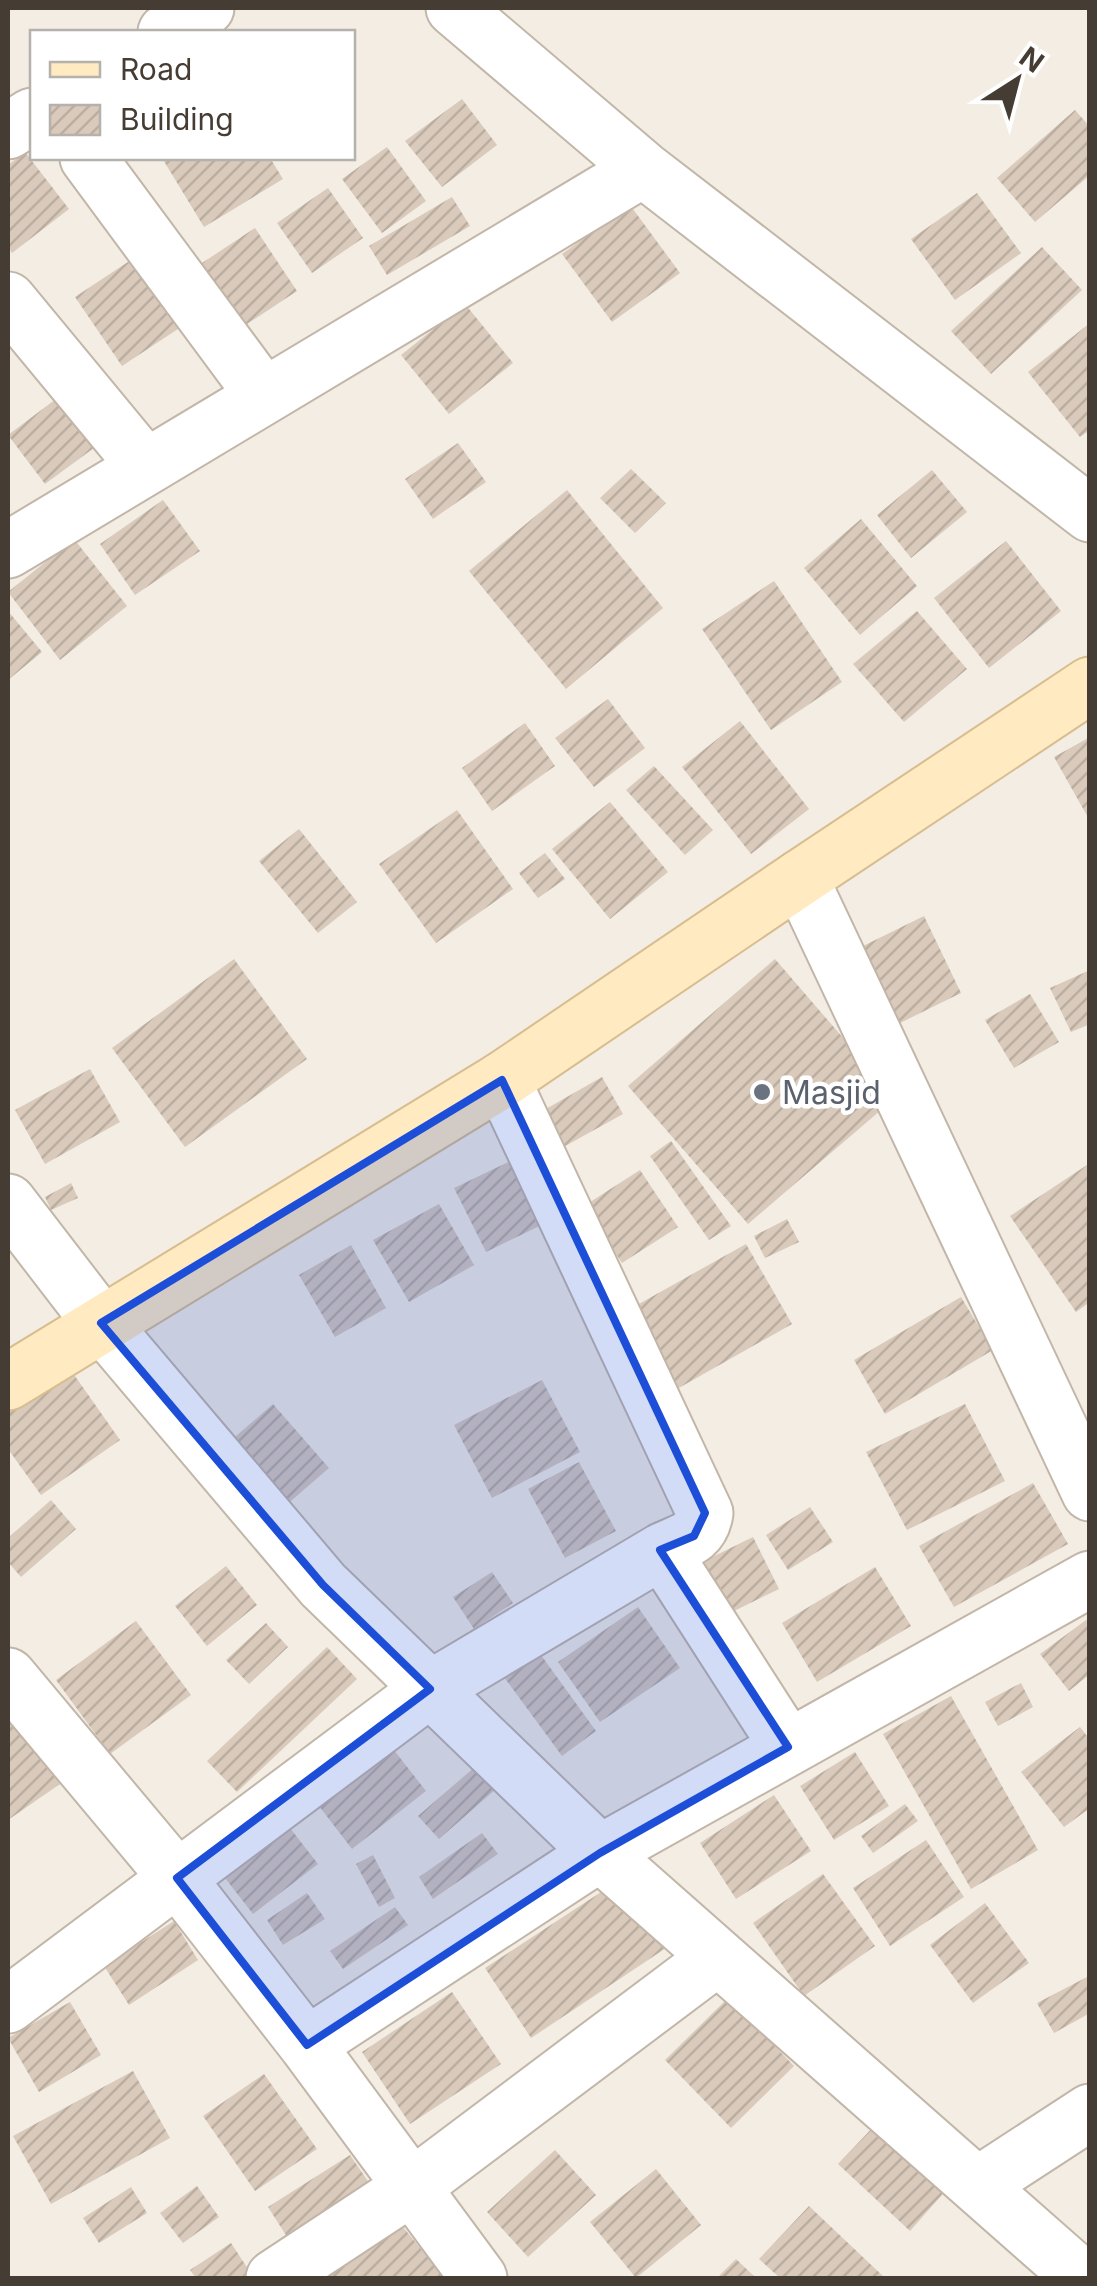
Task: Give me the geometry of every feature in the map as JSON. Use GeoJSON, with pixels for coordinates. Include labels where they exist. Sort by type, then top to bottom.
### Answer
{"type":"FeatureCollection","features":[{"type":"Feature","properties":{"kind":"street"},"geometry":{"type":"LineString","coordinates":[[169,30],[206,8]]}},
{"type":"Feature","properties":{"kind":"street"},"geometry":{"type":"LineString","coordinates":[[454,8],[643,169],[1090,514]]}},
{"type":"Feature","properties":{"kind":"street"},"geometry":{"type":"LineString","coordinates":[[8,131],[30,117]]}},
{"type":"Feature","properties":{"kind":"street"},"geometry":{"type":"LineString","coordinates":[[89,160],[264,396]]}},
{"type":"Feature","properties":{"kind":"street"},"geometry":{"type":"LineString","coordinates":[[8,550],[643,169]]}},
{"type":"Feature","properties":{"kind":"street"},"geometry":{"type":"LineString","coordinates":[[8,300],[146,467]]}},
{"type":"Feature","properties":{"kind":"street"},"geometry":{"type":"LineString","coordinates":[[8,1382],[502,1080],[1090,685]]}},
{"type":"Feature","properties":{"kind":"street"},"geometry":{"type":"LineString","coordinates":[[800,878],[1090,1492]]}},
{"type":"Feature","properties":{"kind":"street"},"geometry":{"type":"LineString","coordinates":[[8,2005],[430,1689],[662,1551],[694,1536],[702,1525],[704,1513],[502,1080]]}},
{"type":"Feature","properties":{"kind":"street"},"geometry":{"type":"LineString","coordinates":[[8,1202],[100,1324],[323,1585],[600,1853],[978,2185],[1061,2273]]}},
{"type":"Feature","properties":{"kind":"street"},"geometry":{"type":"LineString","coordinates":[[662,1551],[788,1748]]}},
{"type":"Feature","properties":{"kind":"street"},"geometry":{"type":"LineString","coordinates":[[306,2045],[600,1853],[1090,1579]]}},
{"type":"Feature","properties":{"kind":"street"},"geometry":{"type":"LineString","coordinates":[[8,1676],[177,1878],[479,2278]]}},
{"type":"Feature","properties":{"kind":"street"},"geometry":{"type":"LineString","coordinates":[[274,2278],[412,2187],[718,1957]]}},
{"type":"Feature","properties":{"kind":"street"},"geometry":{"type":"LineString","coordinates":[[978,2185],[1090,2112]]}},
{"type":"Feature","properties":{"kind":"highlighted area"},"geometry":{"type":"Polygon","coordinates":[[[502,1080],[705,1513],[694,1536],[660,1550],[788,1747],[600,1853],[307,2045],[177,1878],[430,1689],[323,1585],[101,1323],[502,1080]]]}},
{"type":"Feature","properties":{"kind":"building"},"geometry":{"type":"Polygon","coordinates":[[[462,99],[497,145],[442,187],[405,141],[462,99]]]}},
{"type":"Feature","properties":{"kind":"building"},"geometry":{"type":"Polygon","coordinates":[[[1075,110],[1090,127],[1090,175],[1035,222],[997,178],[1075,110]]]}},
{"type":"Feature","properties":{"kind":"building"},"geometry":{"type":"Polygon","coordinates":[[[387,147],[426,201],[382,233],[342,179],[387,147]]]}},
{"type":"Feature","properties":{"kind":"building"},"geometry":{"type":"Polygon","coordinates":[[[25,152],[69,209],[12,253],[8,247],[8,165],[25,152]]]}},
{"type":"Feature","properties":{"kind":"building"},"geometry":{"type":"Polygon","coordinates":[[[163,160],[271,160],[283,179],[204,227],[163,160]]]}},
{"type":"Feature","properties":{"kind":"building"},"geometry":{"type":"Polygon","coordinates":[[[328,188],[363,238],[312,273],[277,223],[328,188]]]}},
{"type":"Feature","properties":{"kind":"building"},"geometry":{"type":"Polygon","coordinates":[[[977,193],[1021,253],[955,300],[911,239],[977,193]]]}},
{"type":"Feature","properties":{"kind":"building"},"geometry":{"type":"Polygon","coordinates":[[[452,197],[470,226],[387,275],[369,246],[452,197]]]}},
{"type":"Feature","properties":{"kind":"building"},"geometry":{"type":"Polygon","coordinates":[[[630,205],[680,273],[612,322],[562,254],[630,205]]]}},
{"type":"Feature","properties":{"kind":"building"},"geometry":{"type":"Polygon","coordinates":[[[255,228],[297,291],[238,330],[196,267],[255,228]]]}},
{"type":"Feature","properties":{"kind":"building"},"geometry":{"type":"Polygon","coordinates":[[[1042,247],[1082,290],[991,374],[951,331],[1042,247]]]}},
{"type":"Feature","properties":{"kind":"building"},"geometry":{"type":"Polygon","coordinates":[[[149,248],[196,317],[122,366],[75,297],[149,248]]]}},
{"type":"Feature","properties":{"kind":"building"},"geometry":{"type":"Polygon","coordinates":[[[465,304],[513,363],[449,414],[401,355],[465,304]]]}},
{"type":"Feature","properties":{"kind":"building"},"geometry":{"type":"Polygon","coordinates":[[[1090,323],[1090,430],[1080,437],[1028,372],[1090,323]]]}},
{"type":"Feature","properties":{"kind":"building"},"geometry":{"type":"Polygon","coordinates":[[[60,396],[98,445],[45,484],[8,435],[60,396]]]}},
{"type":"Feature","properties":{"kind":"building"},"geometry":{"type":"Polygon","coordinates":[[[458,443],[486,482],[433,519],[405,479],[458,443]]]}},
{"type":"Feature","properties":{"kind":"building"},"geometry":{"type":"Polygon","coordinates":[[[631,469],[666,503],[635,533],[600,498],[631,469]]]}},
{"type":"Feature","properties":{"kind":"building"},"geometry":{"type":"Polygon","coordinates":[[[932,470],[967,512],[911,558],[877,515],[932,470]]]}},
{"type":"Feature","properties":{"kind":"building"},"geometry":{"type":"Polygon","coordinates":[[[567,490],[663,608],[566,689],[469,571],[567,490]]]}},
{"type":"Feature","properties":{"kind":"building"},"geometry":{"type":"Polygon","coordinates":[[[163,500],[200,551],[135,595],[100,544],[163,500]]]}},
{"type":"Feature","properties":{"kind":"building"},"geometry":{"type":"Polygon","coordinates":[[[861,519],[917,586],[860,635],[804,568],[861,519]]]}},
{"type":"Feature","properties":{"kind":"building"},"geometry":{"type":"Polygon","coordinates":[[[74,539],[127,606],[60,660],[8,592],[74,539]]]}},
{"type":"Feature","properties":{"kind":"building"},"geometry":{"type":"Polygon","coordinates":[[[1006,541],[1061,611],[989,668],[934,598],[1006,541]]]}},
{"type":"Feature","properties":{"kind":"building"},"geometry":{"type":"Polygon","coordinates":[[[774,581],[842,682],[771,730],[702,629],[774,581]]]}},
{"type":"Feature","properties":{"kind":"building"},"geometry":{"type":"Polygon","coordinates":[[[8,611],[42,652],[8,680],[8,611]]]}},
{"type":"Feature","properties":{"kind":"building"},"geometry":{"type":"Polygon","coordinates":[[[917,611],[967,669],[904,722],[853,664],[917,611]]]}},
{"type":"Feature","properties":{"kind":"building"},"geometry":{"type":"Polygon","coordinates":[[[608,699],[645,748],[594,787],[555,738],[608,699]]]}},
{"type":"Feature","properties":{"kind":"building"},"geometry":{"type":"Polygon","coordinates":[[[740,721],[809,809],[751,854],[682,767],[740,721]]]}},
{"type":"Feature","properties":{"kind":"building"},"geometry":{"type":"Polygon","coordinates":[[[525,723],[555,766],[492,811],[462,768],[525,723]]]}},
{"type":"Feature","properties":{"kind":"building"},"geometry":{"type":"Polygon","coordinates":[[[1090,737],[1090,821],[1054,757],[1090,737]]]}},
{"type":"Feature","properties":{"kind":"building"},"geometry":{"type":"Polygon","coordinates":[[[654,766],[713,830],[685,855],[626,790],[654,766]]]}},
{"type":"Feature","properties":{"kind":"building"},"geometry":{"type":"Polygon","coordinates":[[[610,802],[668,872],[610,919],[552,849],[610,802]]]}},
{"type":"Feature","properties":{"kind":"building"},"geometry":{"type":"Polygon","coordinates":[[[457,810],[513,889],[436,943],[379,864],[457,810]]]}},
{"type":"Feature","properties":{"kind":"building"},"geometry":{"type":"Polygon","coordinates":[[[299,829],[357,902],[318,933],[259,861],[299,829]]]}},
{"type":"Feature","properties":{"kind":"building"},"geometry":{"type":"Polygon","coordinates":[[[545,853],[565,879],[538,898],[519,873],[545,853]]]}},
{"type":"Feature","properties":{"kind":"building"},"geometry":{"type":"Polygon","coordinates":[[[924,916],[961,993],[896,1025],[859,948],[924,916]]]}},
{"type":"Feature","properties":{"kind":"building"},"geometry":{"type":"Polygon","coordinates":[[[234,959],[307,1059],[185,1147],[112,1048],[234,959]]]}},
{"type":"Feature","properties":{"kind":"building","name":"Masjid"},"geometry":{"type":"Polygon","coordinates":[[[775,959],[895,1098],[748,1224],[628,1086],[775,959]]]}},
{"type":"Feature","properties":{"kind":"building"},"geometry":{"type":"Polygon","coordinates":[[[1090,970],[1090,1024],[1071,1032],[1050,988],[1090,970]]]}},
{"type":"Feature","properties":{"kind":"building"},"geometry":{"type":"Polygon","coordinates":[[[1030,994],[1059,1042],[1014,1068],[985,1020],[1030,994]]]}},
{"type":"Feature","properties":{"kind":"building"},"geometry":{"type":"Polygon","coordinates":[[[90,1069],[120,1122],[45,1164],[15,1110],[90,1069]]]}},
{"type":"Feature","properties":{"kind":"building"},"geometry":{"type":"Polygon","coordinates":[[[602,1077],[623,1114],[558,1150],[537,1114],[602,1077]]]}},
{"type":"Feature","properties":{"kind":"building"},"geometry":{"type":"Polygon","coordinates":[[[671,1141],[731,1226],[709,1240],[650,1156],[671,1141]]]}},
{"type":"Feature","properties":{"kind":"building"},"geometry":{"type":"Polygon","coordinates":[[[523,1155],[554,1219],[486,1252],[454,1188],[523,1155]]]}},
{"type":"Feature","properties":{"kind":"building"},"geometry":{"type":"Polygon","coordinates":[[[1087,1165],[1090,1302],[1076,1312],[1010,1216],[1087,1165]]]}},
{"type":"Feature","properties":{"kind":"building"},"geometry":{"type":"Polygon","coordinates":[[[640,1170],[678,1227],[622,1263],[584,1206],[640,1170]]]}},
{"type":"Feature","properties":{"kind":"building"},"geometry":{"type":"Polygon","coordinates":[[[71,1183],[78,1198],[51,1210],[45,1197],[71,1183]]]}},
{"type":"Feature","properties":{"kind":"building"},"geometry":{"type":"Polygon","coordinates":[[[439,1204],[474,1265],[409,1302],[373,1240],[439,1204]]]}},
{"type":"Feature","properties":{"kind":"building"},"geometry":{"type":"Polygon","coordinates":[[[787,1219],[799,1242],[765,1258],[754,1236],[787,1219]]]}},
{"type":"Feature","properties":{"kind":"building"},"geometry":{"type":"Polygon","coordinates":[[[746,1244],[792,1324],[677,1389],[630,1309],[746,1244]]]}},
{"type":"Feature","properties":{"kind":"building"},"geometry":{"type":"Polygon","coordinates":[[[351,1245],[386,1308],[335,1337],[299,1275],[351,1245]]]}},
{"type":"Feature","properties":{"kind":"building"},"geometry":{"type":"Polygon","coordinates":[[[961,1297],[993,1350],[885,1414],[854,1360],[961,1297]]]}},
{"type":"Feature","properties":{"kind":"building"},"geometry":{"type":"Polygon","coordinates":[[[70,1369],[120,1440],[41,1495],[8,1449],[8,1412],[70,1369]]]}},
{"type":"Feature","properties":{"kind":"building"},"geometry":{"type":"Polygon","coordinates":[[[542,1380],[580,1452],[492,1498],[454,1425],[542,1380]]]}},
{"type":"Feature","properties":{"kind":"building"},"geometry":{"type":"Polygon","coordinates":[[[273,1404],[329,1468],[284,1507],[228,1443],[273,1404]]]}},
{"type":"Feature","properties":{"kind":"building"},"geometry":{"type":"Polygon","coordinates":[[[965,1404],[1005,1481],[907,1530],[866,1452],[965,1404]]]}},
{"type":"Feature","properties":{"kind":"building"},"geometry":{"type":"Polygon","coordinates":[[[579,1462],[616,1531],[565,1558],[528,1489],[579,1462]]]}},
{"type":"Feature","properties":{"kind":"building"},"geometry":{"type":"Polygon","coordinates":[[[1033,1483],[1068,1544],[954,1607],[919,1546],[1033,1483]]]}},
{"type":"Feature","properties":{"kind":"building"},"geometry":{"type":"Polygon","coordinates":[[[51,1500],[76,1529],[21,1577],[8,1562],[8,1538],[51,1500]]]}},
{"type":"Feature","properties":{"kind":"building"},"geometry":{"type":"Polygon","coordinates":[[[810,1507],[833,1542],[788,1570],[766,1535],[810,1507]]]}},
{"type":"Feature","properties":{"kind":"building"},"geometry":{"type":"Polygon","coordinates":[[[753,1537],[779,1589],[726,1615],[700,1563],[753,1537]]]}},
{"type":"Feature","properties":{"kind":"building"},"geometry":{"type":"Polygon","coordinates":[[[226,1566],[257,1605],[207,1646],[175,1606],[226,1566]]]}},
{"type":"Feature","properties":{"kind":"building"},"geometry":{"type":"Polygon","coordinates":[[[875,1567],[911,1626],[817,1682],[782,1623],[875,1567]]]}},
{"type":"Feature","properties":{"kind":"building"},"geometry":{"type":"Polygon","coordinates":[[[492,1572],[513,1603],[474,1629],[453,1597],[492,1572]]]}},
{"type":"Feature","properties":{"kind":"building"},"geometry":{"type":"Polygon","coordinates":[[[638,1607],[680,1668],[600,1722],[558,1662],[638,1607]]]}},
{"type":"Feature","properties":{"kind":"building"},"geometry":{"type":"Polygon","coordinates":[[[1086,1620],[1090,1624],[1090,1674],[1069,1691],[1040,1654],[1086,1620]]]}},
{"type":"Feature","properties":{"kind":"building"},"geometry":{"type":"Polygon","coordinates":[[[136,1621],[191,1695],[110,1754],[56,1680],[136,1621]]]}},
{"type":"Feature","properties":{"kind":"building"},"geometry":{"type":"Polygon","coordinates":[[[266,1623],[288,1647],[249,1684],[226,1660],[266,1623]]]}},
{"type":"Feature","properties":{"kind":"building"},"geometry":{"type":"Polygon","coordinates":[[[533,1644],[596,1731],[562,1756],[498,1669],[533,1644]]]}},
{"type":"Feature","properties":{"kind":"building"},"geometry":{"type":"Polygon","coordinates":[[[327,1647],[357,1679],[237,1792],[207,1761],[327,1647]]]}},
{"type":"Feature","properties":{"kind":"building"},"geometry":{"type":"Polygon","coordinates":[[[1021,1683],[1033,1707],[998,1726],[985,1702],[1021,1683]]]}},
{"type":"Feature","properties":{"kind":"building"},"geometry":{"type":"Polygon","coordinates":[[[951,1696],[1038,1850],[971,1889],[883,1734],[951,1696]]]}},
{"type":"Feature","properties":{"kind":"building"},"geometry":{"type":"Polygon","coordinates":[[[11,1717],[60,1784],[8,1820],[8,1720],[11,1717]]]}},
{"type":"Feature","properties":{"kind":"building"},"geometry":{"type":"Polygon","coordinates":[[[1080,1727],[1090,1740],[1090,1808],[1064,1827],[1021,1772],[1080,1727]]]}},
{"type":"Feature","properties":{"kind":"building"},"geometry":{"type":"Polygon","coordinates":[[[386,1740],[426,1791],[352,1849],[312,1797],[386,1740]]]}},
{"type":"Feature","properties":{"kind":"building"},"geometry":{"type":"Polygon","coordinates":[[[855,1752],[889,1806],[834,1840],[800,1786],[855,1752]]]}},
{"type":"Feature","properties":{"kind":"building"},"geometry":{"type":"Polygon","coordinates":[[[477,1765],[497,1788],[439,1839],[418,1816],[477,1765]]]}},
{"type":"Feature","properties":{"kind":"building"},"geometry":{"type":"Polygon","coordinates":[[[774,1795],[811,1851],[736,1899],[700,1843],[774,1795]]]}},
{"type":"Feature","properties":{"kind":"building"},"geometry":{"type":"Polygon","coordinates":[[[905,1804],[918,1821],[873,1853],[861,1836],[905,1804]]]}},
{"type":"Feature","properties":{"kind":"building"},"geometry":{"type":"Polygon","coordinates":[[[283,1819],[318,1864],[253,1914],[218,1869],[283,1819]]]}},
{"type":"Feature","properties":{"kind":"building"},"geometry":{"type":"Polygon","coordinates":[[[482,1833],[498,1854],[433,1899],[419,1877],[482,1833]]]}},
{"type":"Feature","properties":{"kind":"building"},"geometry":{"type":"Polygon","coordinates":[[[926,1840],[964,1897],[890,1946],[853,1888],[926,1840]]]}},
{"type":"Feature","properties":{"kind":"building"},"geometry":{"type":"Polygon","coordinates":[[[373,1855],[395,1898],[379,1907],[356,1864],[373,1855]]]}},
{"type":"Feature","properties":{"kind":"building"},"geometry":{"type":"Polygon","coordinates":[[[823,1874],[875,1946],[804,1996],[753,1923],[823,1874]]]}},
{"type":"Feature","properties":{"kind":"building"},"geometry":{"type":"Polygon","coordinates":[[[621,1879],[672,1944],[531,2038],[485,1968],[621,1879]]]}},
{"type":"Feature","properties":{"kind":"building"},"geometry":{"type":"Polygon","coordinates":[[[307,1893],[325,1919],[283,1945],[267,1920],[307,1893]]]}},
{"type":"Feature","properties":{"kind":"building"},"geometry":{"type":"Polygon","coordinates":[[[985,1903],[1029,1963],[973,2003],[930,1945],[985,1903]]]}},
{"type":"Feature","properties":{"kind":"building"},"geometry":{"type":"Polygon","coordinates":[[[395,1907],[408,1925],[343,1969],[330,1951],[395,1907]]]}},
{"type":"Feature","properties":{"kind":"building"},"geometry":{"type":"Polygon","coordinates":[[[174,1921],[198,1960],[129,2005],[104,1966],[174,1921]]]}},
{"type":"Feature","properties":{"kind":"building"},"geometry":{"type":"Polygon","coordinates":[[[1087,1977],[1090,2013],[1054,2033],[1037,2003],[1087,1977]]]}},
{"type":"Feature","properties":{"kind":"building"},"geometry":{"type":"Polygon","coordinates":[[[452,1992],[501,2064],[410,2124],[362,2052],[452,1992]]]}},
{"type":"Feature","properties":{"kind":"building"},"geometry":{"type":"Polygon","coordinates":[[[728,1998],[794,2066],[731,2128],[665,2060],[728,1998]]]}},
{"type":"Feature","properties":{"kind":"building"},"geometry":{"type":"Polygon","coordinates":[[[70,2002],[101,2055],[39,2092],[8,2038],[70,2002]]]}},
{"type":"Feature","properties":{"kind":"building"},"geometry":{"type":"Polygon","coordinates":[[[133,2071],[170,2138],[51,2204],[13,2136],[133,2071]]]}},
{"type":"Feature","properties":{"kind":"building"},"geometry":{"type":"Polygon","coordinates":[[[264,2074],[317,2149],[255,2191],[203,2116],[264,2074]]]}},
{"type":"Feature","properties":{"kind":"building"},"geometry":{"type":"Polygon","coordinates":[[[877,2123],[948,2188],[910,2231],[838,2164],[877,2123]]]}},
{"type":"Feature","properties":{"kind":"building"},"geometry":{"type":"Polygon","coordinates":[[[555,2150],[596,2195],[528,2257],[487,2212],[555,2150]]]}},
{"type":"Feature","properties":{"kind":"building"},"geometry":{"type":"Polygon","coordinates":[[[350,2155],[374,2190],[291,2243],[268,2207],[350,2155]]]}},
{"type":"Feature","properties":{"kind":"building"},"geometry":{"type":"Polygon","coordinates":[[[656,2169],[701,2225],[636,2278],[590,2222],[656,2169]]]}},
{"type":"Feature","properties":{"kind":"building"},"geometry":{"type":"Polygon","coordinates":[[[197,2186],[219,2217],[183,2243],[160,2213],[197,2186]]]}},
{"type":"Feature","properties":{"kind":"building"},"geometry":{"type":"Polygon","coordinates":[[[131,2187],[147,2213],[99,2243],[83,2218],[131,2187]]]}},
{"type":"Feature","properties":{"kind":"building"},"geometry":{"type":"Polygon","coordinates":[[[809,2206],[885,2278],[780,2278],[759,2259],[809,2206]]]}},
{"type":"Feature","properties":{"kind":"building"},"geometry":{"type":"Polygon","coordinates":[[[393,2215],[445,2278],[314,2278],[393,2215]]]}},
{"type":"Feature","properties":{"kind":"building"},"geometry":{"type":"Polygon","coordinates":[[[231,2243],[250,2272],[241,2278],[196,2278],[190,2270],[231,2243]]]}},
{"type":"Feature","properties":{"kind":"building"},"geometry":{"type":"Polygon","coordinates":[[[736,2259],[756,2278],[717,2278],[736,2259]]]}},
{"type":"Feature","properties":{"kind":"place","name":"Masjid"},"geometry":{"type":"Point","coordinates":[762,1092]}}]}
